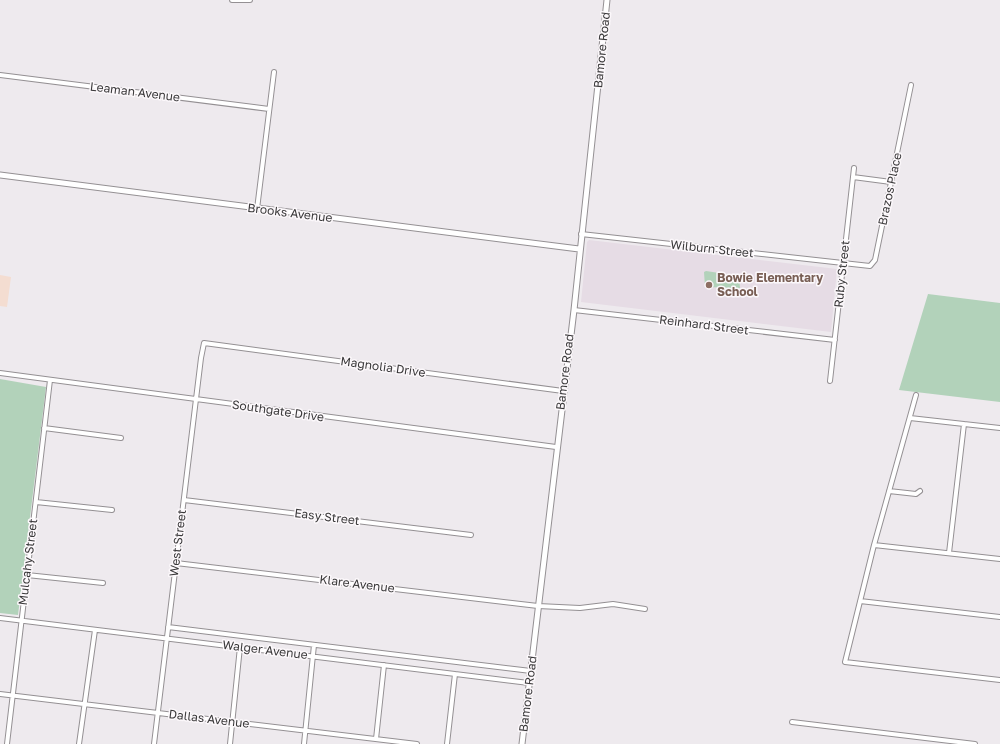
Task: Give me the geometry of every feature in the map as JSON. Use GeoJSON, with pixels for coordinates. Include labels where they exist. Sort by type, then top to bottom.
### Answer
{"type":"FeatureCollection","features":[{"type":"Feature","properties":{"kind":"street"},"geometry":{"type":"LineString","coordinates":[[232,0],[250,0]]}},
{"type":"Feature","properties":{"kind":"street","name":"Bamore Road"},"geometry":{"type":"LineString","coordinates":[[522,744],[556,447],[574,310],[579,249],[607,0]]}},
{"type":"Feature","properties":{"kind":"street"},"geometry":{"type":"LineString","coordinates":[[257,209],[274,72]]}},
{"type":"Feature","properties":{"kind":"street","name":"Leaman Avenue"},"geometry":{"type":"LineString","coordinates":[[0,75],[269,110]]}},
{"type":"Feature","properties":{"kind":"street","name":"Brazos Place"},"geometry":{"type":"LineString","coordinates":[[843,264],[870,266],[875,260],[911,85]]}},
{"type":"Feature","properties":{"kind":"street","name":"Ruby Street"},"geometry":{"type":"LineString","coordinates":[[830,380],[854,168]]}},
{"type":"Feature","properties":{"kind":"street","name":"Brooks Avenue"},"geometry":{"type":"LineString","coordinates":[[0,175],[579,249]]}},
{"type":"Feature","properties":{"kind":"street"},"geometry":{"type":"LineString","coordinates":[[853,177],[891,182]]}},
{"type":"Feature","properties":{"kind":"street","name":"Wilburn Street"},"geometry":{"type":"LineString","coordinates":[[581,234],[843,264]]}},
{"type":"Feature","properties":{"kind":"street","name":"Reinhard Street"},"geometry":{"type":"LineString","coordinates":[[574,310],[835,340]]}},
{"type":"Feature","properties":{"kind":"street","name":"Magnolia Drive"},"geometry":{"type":"LineString","coordinates":[[204,343],[563,391]]}},
{"type":"Feature","properties":{"kind":"street","name":"West Street"},"geometry":{"type":"LineString","coordinates":[[154,744],[204,343]]}},
{"type":"Feature","properties":{"kind":"street","name":"Southgate Drive"},"geometry":{"type":"LineString","coordinates":[[0,373],[556,447]]}},
{"type":"Feature","properties":{"kind":"street","name":"Mulcahy Street"},"geometry":{"type":"LineString","coordinates":[[7,744],[50,380]]}},
{"type":"Feature","properties":{"kind":"street"},"geometry":{"type":"LineString","coordinates":[[916,395],[874,545],[845,662],[1000,680]]}},
{"type":"Feature","properties":{"kind":"street"},"geometry":{"type":"LineString","coordinates":[[910,418],[1000,428]]}},
{"type":"Feature","properties":{"kind":"street"},"geometry":{"type":"LineString","coordinates":[[949,553],[964,424]]}},
{"type":"Feature","properties":{"kind":"street"},"geometry":{"type":"LineString","coordinates":[[44,428],[121,438]]}},
{"type":"Feature","properties":{"kind":"street"},"geometry":{"type":"LineString","coordinates":[[889,491],[916,494],[920,491]]}},
{"type":"Feature","properties":{"kind":"street","name":"Easy Street"},"geometry":{"type":"LineString","coordinates":[[184,500],[471,535]]}},
{"type":"Feature","properties":{"kind":"street"},"geometry":{"type":"LineString","coordinates":[[36,502],[112,510]]}},
{"type":"Feature","properties":{"kind":"street"},"geometry":{"type":"LineString","coordinates":[[874,545],[1000,559]]}},
{"type":"Feature","properties":{"kind":"street","name":"Klare Avenue"},"geometry":{"type":"LineString","coordinates":[[176,563],[538,606],[580,608],[613,604],[645,609]]}},
{"type":"Feature","properties":{"kind":"street"},"geometry":{"type":"LineString","coordinates":[[27,575],[103,583]]}},
{"type":"Feature","properties":{"kind":"street"},"geometry":{"type":"LineString","coordinates":[[860,601],[1000,617]]}},
{"type":"Feature","properties":{"kind":"street","name":"Walger Avenue"},"geometry":{"type":"LineString","coordinates":[[0,618],[529,683]]}},
{"type":"Feature","properties":{"kind":"street","name":"Walger Avenue"},"geometry":{"type":"LineString","coordinates":[[168,627],[530,671]]}},
{"type":"Feature","properties":{"kind":"street"},"geometry":{"type":"LineString","coordinates":[[79,744],[83,704],[95,630]]}},
{"type":"Feature","properties":{"kind":"street"},"geometry":{"type":"LineString","coordinates":[[304,744],[314,645]]}},
{"type":"Feature","properties":{"kind":"street"},"geometry":{"type":"LineString","coordinates":[[230,744],[240,647]]}},
{"type":"Feature","properties":{"kind":"street"},"geometry":{"type":"LineString","coordinates":[[376,739],[384,665]]}},
{"type":"Feature","properties":{"kind":"street"},"geometry":{"type":"LineString","coordinates":[[448,744],[455,674]]}},
{"type":"Feature","properties":{"kind":"street","name":"Dallas Avenue"},"geometry":{"type":"LineString","coordinates":[[0,694],[417,744]]}},
{"type":"Feature","properties":{"kind":"street"},"geometry":{"type":"LineString","coordinates":[[792,722],[975,744]]}},
{"type":"Feature","properties":{"kind":"shaded area","name":"Bowie Elementary School"},"geometry":{"type":"Polygon","coordinates":[[[589,240],[837,269],[831,332],[581,302],[587,242],[589,240]]]}},
{"type":"Feature","properties":{"kind":"shaded area"},"geometry":{"type":"Polygon","coordinates":[[[0,275],[11,277],[7,307],[0,306],[0,275]]]}},
{"type":"Feature","properties":{"kind":"green space"},"geometry":{"type":"Polygon","coordinates":[[[704,272],[726,274],[728,277],[739,278],[740,288],[705,287],[704,272]]]}},
{"type":"Feature","properties":{"kind":"green space"},"geometry":{"type":"Polygon","coordinates":[[[928,294],[1000,303],[1000,402],[899,390],[928,294]]]}},
{"type":"Feature","properties":{"kind":"green space"},"geometry":{"type":"Polygon","coordinates":[[[0,379],[46,387],[18,615],[0,613],[0,379]]]}},
{"type":"Feature","properties":{"kind":"place","name":"Bowie Elementary School"},"geometry":{"type":"Point","coordinates":[709,285]}}]}
